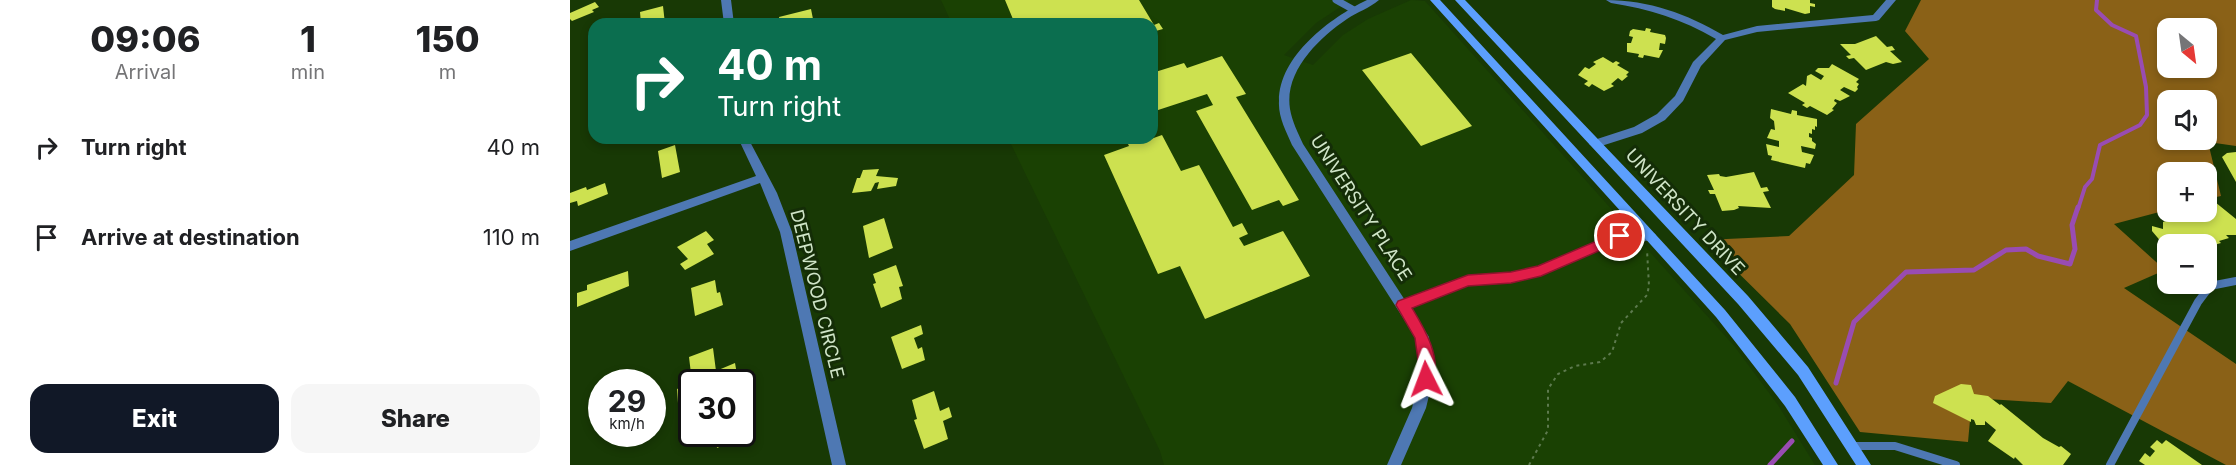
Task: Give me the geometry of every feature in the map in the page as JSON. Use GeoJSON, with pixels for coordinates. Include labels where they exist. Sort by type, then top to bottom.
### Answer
{"type":"FeatureCollection","features":[{"type":"Feature","properties":{"kind":"main road"},"geometry":{"type":"LineString","coordinates":[[1435,0],[1632,215],[1650,243],[1762,363],[1810,430],[1831,465]]}},
{"type":"Feature","properties":{"kind":"main road","name":"UNIVERSITY DRIVE"},"geometry":{"type":"LineString","coordinates":[[1460,0],[1756,316],[1803,371],[1864,465]]}},
{"type":"Feature","properties":{"kind":"street"},"geometry":{"type":"LineString","coordinates":[[726,0],[728,18]]}},
{"type":"Feature","properties":{"kind":"street","name":"UNIVERSITY PLACE"},"geometry":{"type":"LineString","coordinates":[[1374,0],[1354,10],[1320,36],[1299,59],[1284,96],[1285,114],[1289,127],[1422,337],[1426,354],[1426,379],[1419,408],[1394,465]]}},
{"type":"Feature","properties":{"kind":"street"},"geometry":{"type":"LineString","coordinates":[[1611,0],[1644,5],[1680,15],[1722,38]]}},
{"type":"Feature","properties":{"kind":"street"},"geometry":{"type":"LineString","coordinates":[[1595,144],[1638,130],[1661,117],[1679,98],[1697,64],[1722,38],[1757,29],[1876,18],[1891,0]]}},
{"type":"Feature","properties":{"kind":"street","name":"DEEPWOOD CIRCLE"},"geometry":{"type":"LineString","coordinates":[[746,144],[777,206],[786,232],[839,465]]}},
{"type":"Feature","properties":{"kind":"street"},"geometry":{"type":"LineString","coordinates":[[570,246],[762,178]]}},
{"type":"Feature","properties":{"kind":"lane"},"geometry":{"type":"LineString","coordinates":[[1336,0],[1354,10]]}},
{"type":"Feature","properties":{"kind":"lane"},"geometry":{"type":"LineString","coordinates":[[1403,305],[1468,280],[1511,278],[1541,271],[1620,236],[1632,215]]}},
{"type":"Feature","properties":{"kind":"lane"},"geometry":{"type":"LineString","coordinates":[[1620,236],[1650,243]]}},
{"type":"Feature","properties":{"kind":"lane"},"geometry":{"type":"LineString","coordinates":[[2110,465],[2198,302],[2210,286],[2236,281]]}},
{"type":"Feature","properties":{"kind":"lane"},"geometry":{"type":"LineString","coordinates":[[1853,446],[1895,446],[1956,465]]}},
{"type":"Feature","properties":{"kind":"path"},"geometry":{"type":"LineString","coordinates":[[1529,465],[1548,430],[1548,389],[1558,374],[1575,366],[1600,362],[1612,352],[1622,323],[1647,295],[1649,286],[1646,253],[1650,243]]}},
{"type":"Feature","properties":{"kind":"shaded area"},"geometry":{"type":"Polygon","coordinates":[[[941,0],[1351,0],[1316,23],[1284,55],[1313,65],[1343,35],[1368,19],[1411,0],[1425,1],[1735,347],[1778,405],[1815,465],[1164,465],[1160,451],[1011,144],[1158,144],[1158,18],[949,18],[941,0]]]}},
{"type":"Feature","properties":{"kind":"shaded area"},"geometry":{"type":"Polygon","coordinates":[[[1921,0],[2236,0],[2236,146],[2217,143],[2217,90],[2157,90],[2157,150],[2210,150],[2213,162],[2157,162],[2157,213],[2114,224],[2157,263],[2157,274],[2124,288],[2236,364],[2236,465],[2226,465],[2068,381],[2051,403],[1972,398],[1968,442],[1860,432],[1790,324],[1705,240],[1789,236],[1854,175],[1856,124],[1929,59],[1905,31],[1921,0]]]}},
{"type":"Feature","properties":{"kind":"shaded area"},"geometry":{"type":"Polygon","coordinates":[[[2217,179],[2221,196],[2217,197],[2217,179]]]}},
{"type":"Feature","properties":{"kind":"building"},"geometry":{"type":"Polygon","coordinates":[[[1005,0],[1139,0],[1150,18],[1012,18],[1005,0]]]}},
{"type":"Feature","properties":{"kind":"building"},"geometry":{"type":"Polygon","coordinates":[[[1772,0],[1810,0],[1815,7],[1810,6],[1810,13],[1805,14],[1785,8],[1785,11],[1772,7],[1772,0]]]}},
{"type":"Feature","properties":{"kind":"building"},"geometry":{"type":"Polygon","coordinates":[[[595,2],[599,7],[592,10],[594,12],[572,21],[570,19],[570,13],[595,2]]]}},
{"type":"Feature","properties":{"kind":"building"},"geometry":{"type":"Polygon","coordinates":[[[663,6],[664,18],[640,18],[640,12],[663,6]]]}},
{"type":"Feature","properties":{"kind":"building"},"geometry":{"type":"Polygon","coordinates":[[[811,9],[813,18],[779,18],[811,9]]]}},
{"type":"Feature","properties":{"kind":"building"},"geometry":{"type":"Polygon","coordinates":[[[1646,28],[1651,29],[1650,32],[1665,35],[1665,44],[1660,43],[1659,50],[1663,50],[1659,58],[1644,55],[1643,58],[1638,57],[1639,54],[1627,52],[1627,43],[1631,43],[1633,37],[1629,36],[1630,31],[1633,29],[1645,31],[1646,28]]]}},
{"type":"Feature","properties":{"kind":"building"},"geometry":{"type":"Polygon","coordinates":[[[1876,36],[1887,47],[1892,46],[1895,50],[1890,51],[1902,62],[1893,64],[1886,62],[1866,70],[1854,58],[1849,59],[1846,56],[1851,55],[1840,44],[1855,44],[1876,36]]]}},
{"type":"Feature","properties":{"kind":"building"},"geometry":{"type":"Polygon","coordinates":[[[1411,53],[1472,126],[1421,146],[1362,70],[1411,53]]]}},
{"type":"Feature","properties":{"kind":"building"},"geometry":{"type":"Polygon","coordinates":[[[1222,56],[1246,94],[1236,97],[1299,200],[1283,206],[1279,200],[1252,210],[1196,111],[1213,105],[1207,94],[1158,110],[1158,71],[1184,63],[1187,68],[1222,56]]]}},
{"type":"Feature","properties":{"kind":"building"},"geometry":{"type":"Polygon","coordinates":[[[1603,57],[1613,63],[1616,61],[1620,63],[1617,65],[1629,72],[1622,81],[1618,78],[1611,84],[1614,86],[1604,91],[1592,84],[1589,87],[1584,84],[1588,81],[1578,75],[1585,67],[1589,69],[1596,64],[1593,62],[1603,57]]]}},
{"type":"Feature","properties":{"kind":"building"},"geometry":{"type":"Polygon","coordinates":[[[1832,64],[1859,79],[1856,82],[1859,84],[1855,92],[1844,87],[1840,90],[1850,96],[1840,101],[1835,99],[1837,103],[1832,109],[1834,110],[1827,115],[1810,106],[1807,108],[1802,105],[1805,103],[1788,93],[1803,84],[1806,86],[1807,76],[1811,74],[1821,80],[1824,76],[1815,71],[1818,68],[1829,68],[1832,64]]]}},
{"type":"Feature","properties":{"kind":"building"},"geometry":{"type":"Polygon","coordinates":[[[1771,109],[1791,114],[1792,110],[1797,111],[1797,115],[1817,119],[1817,127],[1815,126],[1815,130],[1812,129],[1812,134],[1809,133],[1809,137],[1816,144],[1815,149],[1801,146],[1802,152],[1814,155],[1810,164],[1806,163],[1805,168],[1771,160],[1772,156],[1768,155],[1766,144],[1779,147],[1779,141],[1767,138],[1771,129],[1775,130],[1774,121],[1770,118],[1771,109]]]}},
{"type":"Feature","properties":{"kind":"building"},"geometry":{"type":"Polygon","coordinates":[[[1162,135],[1181,171],[1199,165],[1233,227],[1242,223],[1248,234],[1239,238],[1244,246],[1283,231],[1310,276],[1205,319],[1180,266],[1158,274],[1104,155],[1129,146],[1128,144],[1158,144],[1158,136],[1162,135]]]}},
{"type":"Feature","properties":{"kind":"building"},"geometry":{"type":"Polygon","coordinates":[[[675,145],[680,172],[662,178],[658,151],[675,145]]]}},
{"type":"Feature","properties":{"kind":"building"},"geometry":{"type":"Polygon","coordinates":[[[2236,152],[2236,182],[2222,157],[2227,153],[2236,152]]]}},
{"type":"Feature","properties":{"kind":"building"},"geometry":{"type":"Polygon","coordinates":[[[879,169],[876,176],[898,178],[896,186],[877,189],[879,182],[875,183],[871,191],[852,193],[857,178],[860,178],[863,170],[879,169]]]}},
{"type":"Feature","properties":{"kind":"building"},"geometry":{"type":"Polygon","coordinates":[[[1754,172],[1761,188],[1767,187],[1769,191],[1763,192],[1771,208],[1738,206],[1739,208],[1734,210],[1722,211],[1715,194],[1710,194],[1708,190],[1714,190],[1707,175],[1719,174],[1726,177],[1754,172]]]}},
{"type":"Feature","properties":{"kind":"building"},"geometry":{"type":"Polygon","coordinates":[[[605,183],[608,194],[578,206],[577,201],[570,203],[570,193],[605,183]]]}},
{"type":"Feature","properties":{"kind":"building"},"geometry":{"type":"Polygon","coordinates":[[[2217,204],[2236,219],[2236,235],[2226,235],[2229,238],[2219,241],[2221,243],[2217,244],[2217,234],[2157,234],[2157,237],[2152,231],[2152,226],[2163,229],[2163,222],[2217,222],[2217,204]]]}},
{"type":"Feature","properties":{"kind":"building"},"geometry":{"type":"Polygon","coordinates":[[[884,218],[893,248],[869,258],[863,226],[884,218]]]}},
{"type":"Feature","properties":{"kind":"building"},"geometry":{"type":"Polygon","coordinates":[[[706,231],[714,240],[707,244],[714,254],[685,270],[680,264],[688,259],[677,247],[706,231]]]}},
{"type":"Feature","properties":{"kind":"building"},"geometry":{"type":"Polygon","coordinates":[[[896,265],[903,286],[899,287],[902,299],[881,308],[873,284],[876,283],[873,274],[896,265]]]}},
{"type":"Feature","properties":{"kind":"building"},"geometry":{"type":"Polygon","coordinates":[[[628,271],[629,286],[577,307],[577,293],[587,290],[587,285],[628,271]]]}},
{"type":"Feature","properties":{"kind":"building"},"geometry":{"type":"Polygon","coordinates":[[[715,280],[717,293],[720,292],[723,305],[695,316],[691,288],[715,280]]]}},
{"type":"Feature","properties":{"kind":"building"},"geometry":{"type":"Polygon","coordinates":[[[921,325],[923,334],[914,338],[918,349],[922,347],[925,360],[902,369],[891,337],[921,325]]]}},
{"type":"Feature","properties":{"kind":"building"},"geometry":{"type":"Polygon","coordinates":[[[713,348],[716,369],[690,369],[689,357],[713,348]]]}},
{"type":"Feature","properties":{"kind":"building"},"geometry":{"type":"Polygon","coordinates":[[[735,363],[736,369],[721,369],[735,363]]]}},
{"type":"Feature","properties":{"kind":"building"},"geometry":{"type":"Polygon","coordinates":[[[1961,384],[1971,385],[1974,394],[1988,396],[2001,404],[2043,438],[2061,446],[2071,454],[2063,465],[2023,465],[2015,457],[2014,459],[1988,441],[1996,430],[1985,421],[1985,425],[1976,425],[1974,420],[1971,419],[1971,422],[1933,403],[1935,396],[1961,384]]]}},
{"type":"Feature","properties":{"kind":"building"},"geometry":{"type":"Polygon","coordinates":[[[934,391],[940,411],[949,407],[952,417],[943,421],[948,439],[924,449],[914,420],[917,419],[912,400],[934,391]]]}},
{"type":"Feature","properties":{"kind":"building"},"geometry":{"type":"Polygon","coordinates":[[[2157,440],[2162,444],[2166,440],[2202,465],[2145,465],[2139,461],[2145,453],[2150,457],[2155,451],[2150,447],[2157,440]]]}},
{"type":"Feature","properties":{"kind":"waterway"},"geometry":{"type":"LineString","coordinates":[[2078,209],[2085,187],[2092,179],[2100,145],[2140,125],[2147,115],[2146,87],[2136,36],[2112,25],[2096,10],[2097,0]]}},
{"type":"Feature","properties":{"kind":"waterway"},"geometry":{"type":"LineString","coordinates":[[1836,383],[1854,322],[1906,272],[1974,270],[2006,250],[2026,249],[2038,256],[2070,264],[2075,249],[2072,225],[2078,207]]}},
{"type":"Feature","properties":{"kind":"waterway"},"geometry":{"type":"LineString","coordinates":[[1770,465],[1792,441]]}},
{"type":"Feature","properties":{"kind":"route"},"geometry":{"type":"LineString","coordinates":[[1426,379],[1426,354],[1422,337],[1403,305],[1468,280],[1511,278],[1541,271],[1620,236]]}}]}
